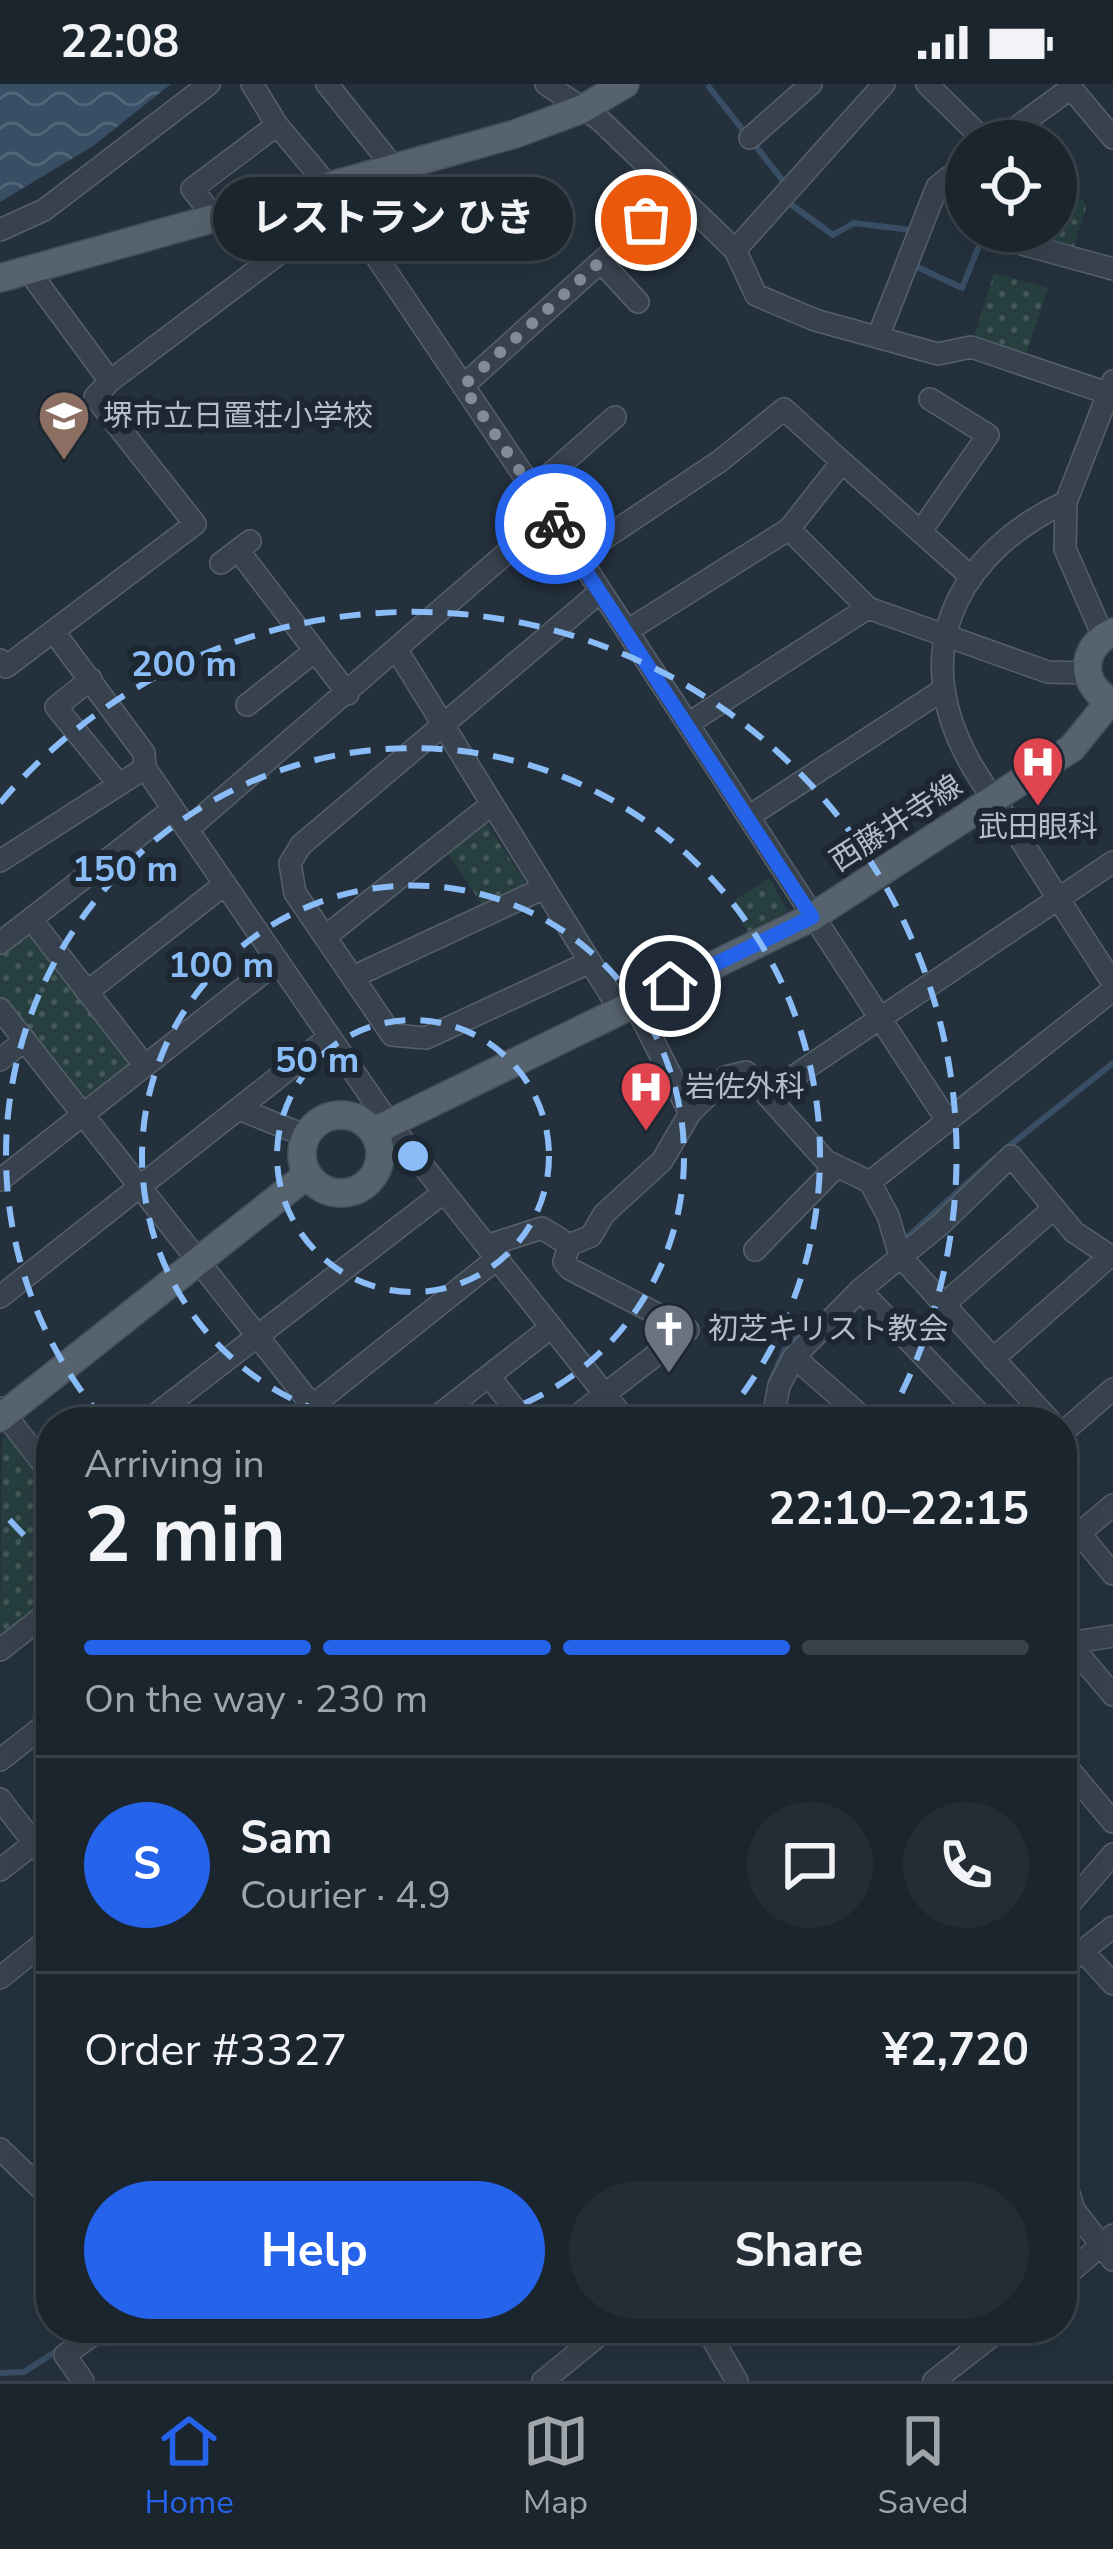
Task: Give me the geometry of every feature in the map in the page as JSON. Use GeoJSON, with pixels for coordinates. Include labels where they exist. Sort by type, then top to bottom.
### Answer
{"type":"FeatureCollection","features":[{"type":"Feature","properties":{"kind":"main road"},"geometry":{"type":"LineString","coordinates":[[14,274],[216,219],[336,197],[395,169],[582,109],[625,84]]}},
{"type":"Feature","properties":{"kind":"main road"},"geometry":{"type":"LineString","coordinates":[[1087,674],[1088,656],[1108,634]]}},
{"type":"Feature","properties":{"kind":"main road","name":"西藤井寺線"},"geometry":{"type":"LineString","coordinates":[[382,1127],[812,917],[1072,748],[1112,701],[1093,688],[1087,674]]}},
{"type":"Feature","properties":{"kind":"main road"},"geometry":{"type":"LineString","coordinates":[[338,1114],[352,1115],[382,1127],[381,1155],[363,1187],[326,1191],[307,1175],[302,1149],[306,1136],[314,1125],[338,1114]]}},
{"type":"Feature","properties":{"kind":"main road"},"geometry":{"type":"LineString","coordinates":[[2,1413],[307,1175]]}},
{"type":"Feature","properties":{"kind":"street"},"geometry":{"type":"LineString","coordinates":[[0,230],[44,210],[209,84]]}},
{"type":"Feature","properties":{"kind":"street"},"geometry":{"type":"LineString","coordinates":[[252,84],[277,125],[336,197],[578,556],[946,1119]]}},
{"type":"Feature","properties":{"kind":"street"},"geometry":{"type":"LineString","coordinates":[[327,84],[395,169]]}},
{"type":"Feature","properties":{"kind":"street"},"geometry":{"type":"LineString","coordinates":[[546,84],[601,120],[734,250],[756,295],[938,354],[971,347],[1111,389],[1066,502],[1065,549],[1108,634]]}},
{"type":"Feature","properties":{"kind":"street"},"geometry":{"type":"LineString","coordinates":[[750,138],[811,84]]}},
{"type":"Feature","properties":{"kind":"street"},"geometry":{"type":"LineString","coordinates":[[734,250],[884,84]]}},
{"type":"Feature","properties":{"kind":"street"},"geometry":{"type":"LineString","coordinates":[[927,84],[964,120]]}},
{"type":"Feature","properties":{"kind":"street"},"geometry":{"type":"LineString","coordinates":[[1027,120],[1071,88],[1113,138]]}},
{"type":"Feature","properties":{"kind":"street"},"geometry":{"type":"LineString","coordinates":[[216,219],[192,189],[277,125]]}},
{"type":"Feature","properties":{"kind":"street"},"geometry":{"type":"LineString","coordinates":[[878,337],[915,236],[937,187],[945,181]]}},
{"type":"Feature","properties":{"kind":"street"},"geometry":{"type":"LineString","coordinates":[[2,670],[195,524],[95,397],[336,197]]}},
{"type":"Feature","properties":{"kind":"street"},"geometry":{"type":"LineString","coordinates":[[463,386],[646,220]]}},
{"type":"Feature","properties":{"kind":"street"},"geometry":{"type":"LineString","coordinates":[[1051,252],[1113,269]]}},
{"type":"Feature","properties":{"kind":"street"},"geometry":{"type":"LineString","coordinates":[[602,263],[638,302]]}},
{"type":"Feature","properties":{"kind":"street"},"geometry":{"type":"LineString","coordinates":[[14,274],[110,382]]}},
{"type":"Feature","properties":{"kind":"street"},"geometry":{"type":"LineString","coordinates":[[921,531],[988,435],[930,399]]}},
{"type":"Feature","properties":{"kind":"street"},"geometry":{"type":"LineString","coordinates":[[578,556],[720,461],[784,409],[969,575]]}},
{"type":"Feature","properties":{"kind":"street"},"geometry":{"type":"LineString","coordinates":[[532,490],[615,417]]}},
{"type":"Feature","properties":{"kind":"street"},"geometry":{"type":"LineString","coordinates":[[627,631],[789,530],[842,462]]}},
{"type":"Feature","properties":{"kind":"street"},"geometry":{"type":"LineString","coordinates":[[870,1182],[1113,987],[962,748],[944,689],[945,635],[969,575],[990,550],[1031,518],[1066,502]]}},
{"type":"Feature","properties":{"kind":"street"},"geometry":{"type":"LineString","coordinates":[[188,829],[398,652],[549,516]]}},
{"type":"Feature","properties":{"kind":"street"},"geometry":{"type":"LineString","coordinates":[[789,530],[868,608],[1048,672],[1087,674]]}},
{"type":"Feature","properties":{"kind":"street"},"geometry":{"type":"LineString","coordinates":[[236,551],[348,694]]}},
{"type":"Feature","properties":{"kind":"street"},"geometry":{"type":"LineString","coordinates":[[590,962],[426,1038],[407,1040],[392,1035],[291,885],[295,854],[601,591]]}},
{"type":"Feature","properties":{"kind":"street"},"geometry":{"type":"LineString","coordinates":[[689,723],[868,608]]}},
{"type":"Feature","properties":{"kind":"street"},"geometry":{"type":"LineString","coordinates":[[54,632],[144,753],[145,768],[278,961],[382,1127],[494,1251],[614,1407]]}},
{"type":"Feature","properties":{"kind":"street"},"geometry":{"type":"LineString","coordinates":[[247,705],[315,651]]}},
{"type":"Feature","properties":{"kind":"street"},"geometry":{"type":"LineString","coordinates":[[398,652],[590,962],[627,1007],[690,1112]]}},
{"type":"Feature","properties":{"kind":"street"},"geometry":{"type":"LineString","coordinates":[[91,679],[56,707],[118,783]]}},
{"type":"Feature","properties":{"kind":"street"},"geometry":{"type":"LineString","coordinates":[[751,815],[944,689]]}},
{"type":"Feature","properties":{"kind":"street"},"geometry":{"type":"LineString","coordinates":[[0,861],[145,768]]}},
{"type":"Feature","properties":{"kind":"street"},"geometry":{"type":"LineString","coordinates":[[325,937],[492,804]]}},
{"type":"Feature","properties":{"kind":"street"},"geometry":{"type":"LineString","coordinates":[[0,943],[173,809]]}},
{"type":"Feature","properties":{"kind":"street"},"geometry":{"type":"LineString","coordinates":[[769,1093],[878,1015],[1113,862]]}},
{"type":"Feature","properties":{"kind":"street"},"geometry":{"type":"LineString","coordinates":[[88,992],[225,884]]}},
{"type":"Feature","properties":{"kind":"street"},"geometry":{"type":"LineString","coordinates":[[353,977],[544,888]]}},
{"type":"Feature","properties":{"kind":"street"},"geometry":{"type":"LineString","coordinates":[[31,919],[145,1066]]}},
{"type":"Feature","properties":{"kind":"street"},"geometry":{"type":"LineString","coordinates":[[0,1180],[278,961]]}},
{"type":"Feature","properties":{"kind":"street"},"geometry":{"type":"LineString","coordinates":[[0,1010],[313,1407]]}},
{"type":"Feature","properties":{"kind":"street"},"geometry":{"type":"LineString","coordinates":[[0,1297],[328,1038]]}},
{"type":"Feature","properties":{"kind":"street"},"geometry":{"type":"LineString","coordinates":[[0,1060],[25,1040]]}},
{"type":"Feature","properties":{"kind":"street"},"geometry":{"type":"LineString","coordinates":[[569,1245],[591,1236],[604,1214],[662,1162],[690,1112],[726,1077],[746,1072],[826,1161],[870,1182],[889,1216],[900,1256],[1038,1407]]}},
{"type":"Feature","properties":{"kind":"street"},"geometry":{"type":"LineString","coordinates":[[239,1109],[306,1136]]}},
{"type":"Feature","properties":{"kind":"street"},"geometry":{"type":"LineString","coordinates":[[775,1407],[779,1386],[794,1357],[860,1290],[941,1224],[1011,1156],[1074,1232],[1111,1257],[992,1359]]}},
{"type":"Feature","properties":{"kind":"street"},"geometry":{"type":"LineString","coordinates":[[754,1250],[837,1166]]}},
{"type":"Feature","properties":{"kind":"street"},"geometry":{"type":"LineString","coordinates":[[166,1407],[443,1193]]}},
{"type":"Feature","properties":{"kind":"street"},"geometry":{"type":"LineString","coordinates":[[942,1306],[1054,1208]]}},
{"type":"Feature","properties":{"kind":"street"},"geometry":{"type":"LineString","coordinates":[[326,1407],[494,1251],[542,1228],[569,1245]]}},
{"type":"Feature","properties":{"kind":"street"},"geometry":{"type":"LineString","coordinates":[[569,1245],[564,1262],[570,1269],[688,1330],[587,1407]]}},
{"type":"Feature","properties":{"kind":"street"},"geometry":{"type":"LineString","coordinates":[[860,1290],[973,1407]]}},
{"type":"Feature","properties":{"kind":"street"},"geometry":{"type":"LineString","coordinates":[[449,1407],[550,1328]]}},
{"type":"Feature","properties":{"kind":"street"},"geometry":{"type":"LineString","coordinates":[[794,1357],[851,1407]]}},
{"type":"Feature","properties":{"kind":"street"},"geometry":{"type":"LineString","coordinates":[[489,1376],[514,1407]]}},
{"type":"Feature","properties":{"kind":"street"},"geometry":{"type":"LineString","coordinates":[[1077,1420],[1113,1389]]}},
{"type":"Feature","properties":{"kind":"street"},"geometry":{"type":"LineString","coordinates":[[2,1413],[36,1455]]}},
{"type":"Feature","properties":{"kind":"street"},"geometry":{"type":"LineString","coordinates":[[1077,1536],[1113,1505]]}},
{"type":"Feature","properties":{"kind":"street"},"geometry":{"type":"LineString","coordinates":[[1077,1546],[1113,1574]]}},
{"type":"Feature","properties":{"kind":"street"},"geometry":{"type":"LineString","coordinates":[[0,1650],[36,1622]]}},
{"type":"Feature","properties":{"kind":"street"},"geometry":{"type":"LineString","coordinates":[[1077,1641],[1113,1636]]}},
{"type":"Feature","properties":{"kind":"street"},"geometry":{"type":"LineString","coordinates":[[1077,1655],[1113,1695]]}},
{"type":"Feature","properties":{"kind":"street"},"geometry":{"type":"LineString","coordinates":[[0,1760],[36,1732]]}},
{"type":"Feature","properties":{"kind":"street"},"geometry":{"type":"LineString","coordinates":[[1077,1779],[1113,1822]]}},
{"type":"Feature","properties":{"kind":"street"},"geometry":{"type":"LineString","coordinates":[[0,1799],[36,1831]]}},
{"type":"Feature","properties":{"kind":"street"},"geometry":{"type":"LineString","coordinates":[[0,1870],[36,1842]]}},
{"type":"Feature","properties":{"kind":"street"},"geometry":{"type":"LineString","coordinates":[[1077,1888],[1113,1854]]}},
{"type":"Feature","properties":{"kind":"street"},"geometry":{"type":"LineString","coordinates":[[1077,1955],[1113,1928]]}},
{"type":"Feature","properties":{"kind":"street"},"geometry":{"type":"LineString","coordinates":[[0,1978],[36,1948]]}},
{"type":"Feature","properties":{"kind":"street"},"geometry":{"type":"LineString","coordinates":[[1083,1951],[1113,1984]]}},
{"type":"Feature","properties":{"kind":"street"},"geometry":{"type":"LineString","coordinates":[[0,2149],[36,2184]]}},
{"type":"Feature","properties":{"kind":"street"},"geometry":{"type":"LineString","coordinates":[[1077,2213],[1108,2247],[1077,2269]]}},
{"type":"Feature","properties":{"kind":"street"},"geometry":{"type":"LineString","coordinates":[[81,2343],[65,2355],[83,2381]]}},
{"type":"Feature","properties":{"kind":"street"},"geometry":{"type":"LineString","coordinates":[[543,2381],[590,2343]]}},
{"type":"Feature","properties":{"kind":"street"},"geometry":{"type":"LineString","coordinates":[[715,2343],[737,2381]]}},
{"type":"Feature","properties":{"kind":"street"},"geometry":{"type":"LineString","coordinates":[[934,2381],[983,2343]]}},
{"type":"Feature","properties":{"kind":"green space"},"geometry":{"type":"Polygon","coordinates":[[[1077,195],[1087,205],[1077,237],[1077,195]]]}},
{"type":"Feature","properties":{"kind":"green space"},"geometry":{"type":"Polygon","coordinates":[[[994,273],[1048,288],[1025,357],[973,341],[994,273]]]}},
{"type":"Feature","properties":{"kind":"green space"},"geometry":{"type":"Polygon","coordinates":[[[485,821],[526,884],[482,905],[447,851],[485,821]]]}},
{"type":"Feature","properties":{"kind":"green space"},"geometry":{"type":"Polygon","coordinates":[[[769,878],[788,911],[747,932],[735,909],[736,899],[769,878]]]}},
{"type":"Feature","properties":{"kind":"green space"},"geometry":{"type":"Polygon","coordinates":[[[25,935],[32,936],[128,1059],[128,1067],[88,1098],[80,1095],[0,996],[0,954],[25,935]]]}},
{"type":"Feature","properties":{"kind":"green space"},"geometry":{"type":"Polygon","coordinates":[[[2,1437],[12,1439],[36,1470],[36,1613],[0,1641],[2,1437]]]}},
{"type":"Feature","properties":{"kind":"water"},"geometry":{"type":"Polygon","coordinates":[[[0,84],[171,84],[93,146],[0,202],[0,84]]]}},
{"type":"Feature","properties":{"kind":"waterway"},"geometry":{"type":"LineString","coordinates":[[709,87],[784,182]]}},
{"type":"Feature","properties":{"kind":"waterway"},"geometry":{"type":"LineString","coordinates":[[785,200],[833,235],[854,223],[911,230]]}},
{"type":"Feature","properties":{"kind":"waterway"},"geometry":{"type":"LineString","coordinates":[[909,263],[962,288],[977,252]]}},
{"type":"Feature","properties":{"kind":"waterway"},"geometry":{"type":"LineString","coordinates":[[1004,1150],[1113,1063]]}},
{"type":"Feature","properties":{"kind":"waterway"},"geometry":{"type":"LineString","coordinates":[[903,1241],[994,1159]]}},
{"type":"Feature","properties":{"kind":"waterway"},"geometry":{"type":"LineString","coordinates":[[770,1383],[785,1349],[818,1318]]}},
{"type":"Feature","properties":{"kind":"waterway"},"geometry":{"type":"LineString","coordinates":[[0,2373],[24,2372],[61,2348]]}},
{"type":"Feature","properties":{"kind":"way so far"},"geometry":{"type":"LineString","coordinates":[[555,524],[463,386],[539,322],[646,220]]}},
{"type":"Feature","properties":{"kind":"place","name":"レストラン ひき"},"geometry":{"type":"Point","coordinates":[646,220]}},
{"type":"Feature","properties":{"kind":"place","name":"堺市立日置荘小学校"},"geometry":{"type":"Point","coordinates":[64,462]}},
{"type":"Feature","properties":{"kind":"place","name":"武田眼科"},"geometry":{"type":"Point","coordinates":[1038,808]}},
{"type":"Feature","properties":{"kind":"place","name":"岩佐外科"},"geometry":{"type":"Point","coordinates":[646,1133]}},
{"type":"Feature","properties":{"kind":"place","name":"初芝キリスト教会"},"geometry":{"type":"Point","coordinates":[669,1375]}},
{"type":"Feature","properties":{"kind":"route"},"geometry":{"type":"LineString","coordinates":[[555,524],[751,815],[812,917],[670,986]]}}]}
